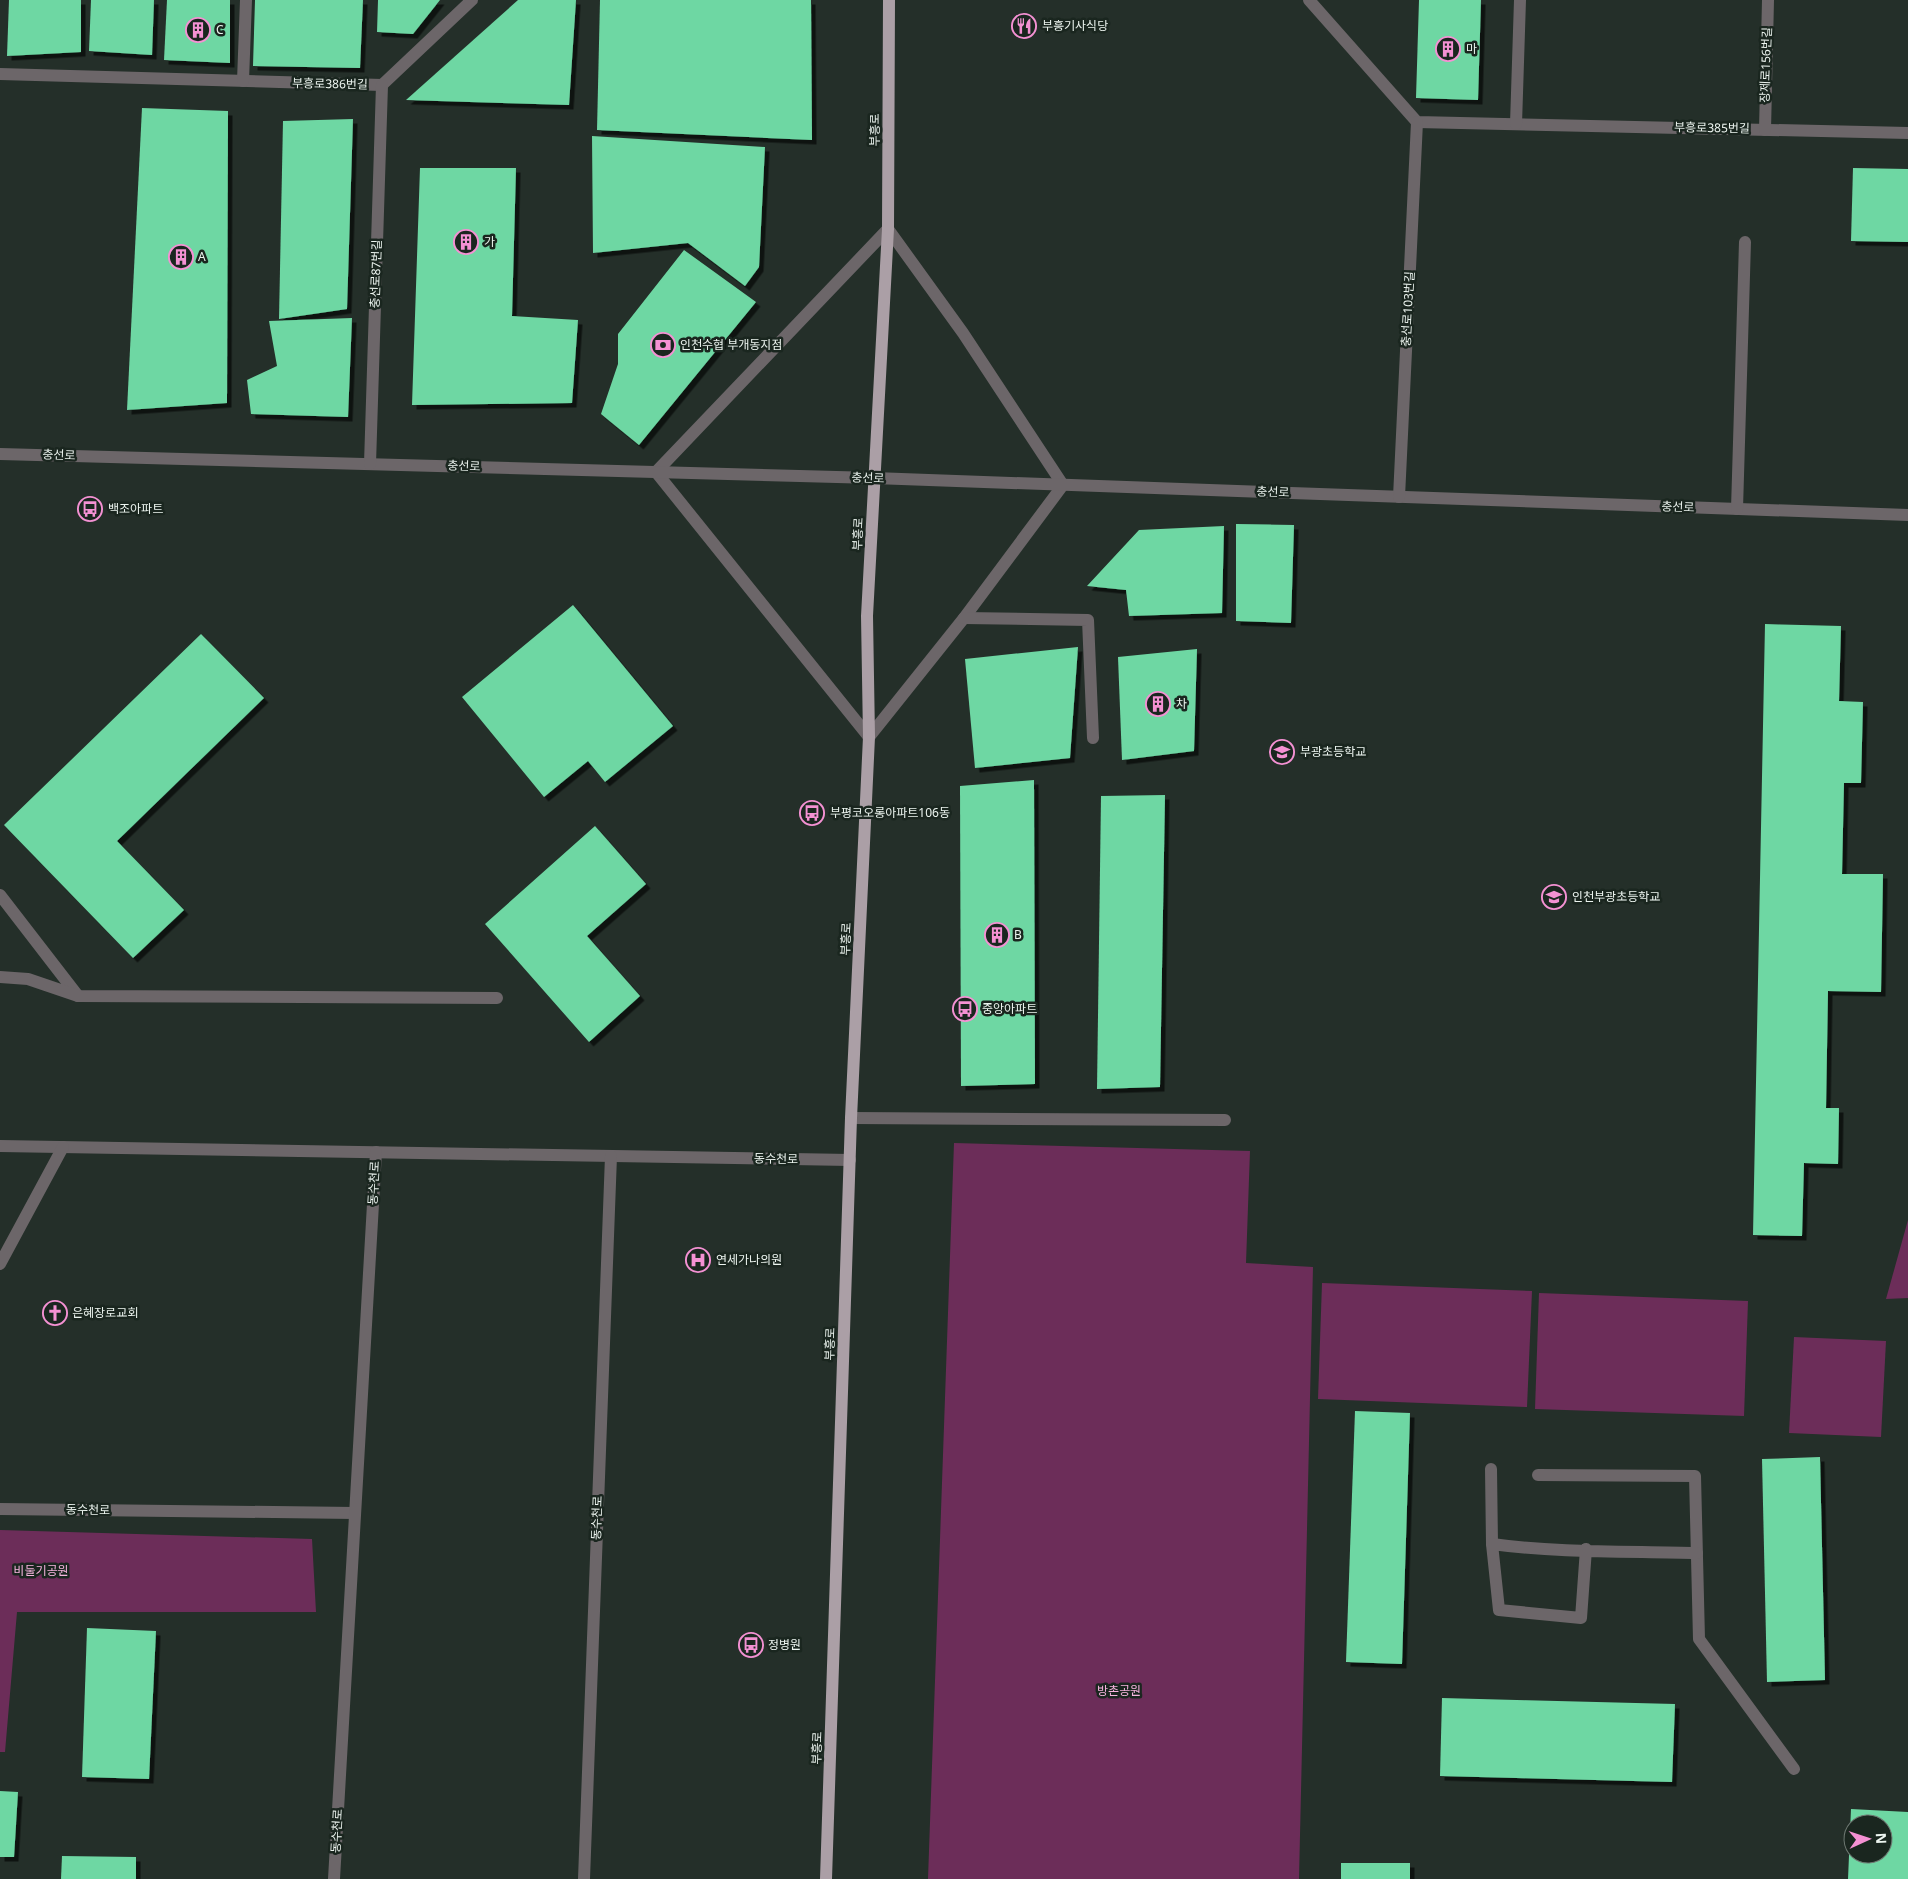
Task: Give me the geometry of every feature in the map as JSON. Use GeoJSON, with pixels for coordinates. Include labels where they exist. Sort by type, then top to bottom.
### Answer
{"type":"FeatureCollection","features":[{"type":"Feature","properties":{"kind":"main road","name":"부흥로"},"geometry":{"type":"LineString","coordinates":[[826,1879],[851,1118],[869,737],[868,616],[888,229],[889,0]]}},
{"type":"Feature","properties":{"kind":"street"},"geometry":{"type":"LineString","coordinates":[[243,82],[246,0]]}},
{"type":"Feature","properties":{"kind":"street","name":"부흥로386번길"},"geometry":{"type":"LineString","coordinates":[[0,74],[382,85],[472,0]]}},
{"type":"Feature","properties":{"kind":"street"},"geometry":{"type":"LineString","coordinates":[[1309,0],[1418,122]]}},
{"type":"Feature","properties":{"kind":"street"},"geometry":{"type":"LineString","coordinates":[[1516,124],[1520,0]]}},
{"type":"Feature","properties":{"kind":"street","name":"장제로156번길"},"geometry":{"type":"LineString","coordinates":[[1765,130],[1768,0]]}},
{"type":"Feature","properties":{"kind":"street","name":"충선로87번길"},"geometry":{"type":"LineString","coordinates":[[370,464],[382,85]]}},
{"type":"Feature","properties":{"kind":"street","name":"부흥로385번길"},"geometry":{"type":"LineString","coordinates":[[1418,122],[1908,133]]}},
{"type":"Feature","properties":{"kind":"street","name":"충선로103번길"},"geometry":{"type":"LineString","coordinates":[[1399,497],[1418,122]]}},
{"type":"Feature","properties":{"kind":"street"},"geometry":{"type":"LineString","coordinates":[[888,229],[963,333],[1063,485],[964,618],[869,737],[656,472],[888,229]]}},
{"type":"Feature","properties":{"kind":"street"},"geometry":{"type":"LineString","coordinates":[[1737,509],[1745,242]]}},
{"type":"Feature","properties":{"kind":"street","name":"충선로"},"geometry":{"type":"LineString","coordinates":[[0,454],[874,478],[1908,515]]}},
{"type":"Feature","properties":{"kind":"street"},"geometry":{"type":"LineString","coordinates":[[964,618],[1088,620],[1093,738]]}},
{"type":"Feature","properties":{"kind":"street"},"geometry":{"type":"LineString","coordinates":[[0,895],[78,996]]}},
{"type":"Feature","properties":{"kind":"street"},"geometry":{"type":"LineString","coordinates":[[0,977],[28,979],[78,996],[497,998]]}},
{"type":"Feature","properties":{"kind":"street"},"geometry":{"type":"LineString","coordinates":[[851,1118],[1225,1120]]}},
{"type":"Feature","properties":{"kind":"street","name":"동수천로"},"geometry":{"type":"LineString","coordinates":[[0,1146],[850,1160]]}},
{"type":"Feature","properties":{"kind":"street"},"geometry":{"type":"LineString","coordinates":[[0,1264],[63,1147]]}},
{"type":"Feature","properties":{"kind":"street","name":"동수천로"},"geometry":{"type":"LineString","coordinates":[[334,1879],[376,1152]]}},
{"type":"Feature","properties":{"kind":"street","name":"동수천로"},"geometry":{"type":"LineString","coordinates":[[584,1879],[611,1156]]}},
{"type":"Feature","properties":{"kind":"street"},"geometry":{"type":"LineString","coordinates":[[1492,1468],[1492,1544],[1499,1610],[1581,1618],[1586,1549]]}},
{"type":"Feature","properties":{"kind":"street"},"geometry":{"type":"LineString","coordinates":[[1538,1475],[1696,1476],[1698,1639],[1794,1770]]}},
{"type":"Feature","properties":{"kind":"street","name":"동수천로"},"geometry":{"type":"LineString","coordinates":[[0,1509],[355,1513]]}},
{"type":"Feature","properties":{"kind":"street"},"geometry":{"type":"LineString","coordinates":[[1492,1544],[1518,1547],[1697,1553]]}},
{"type":"Feature","properties":{"kind":"green space","name":"방촌공원"},"geometry":{"type":"Polygon","coordinates":[[[954,1143],[1250,1151],[1246,1263],[1313,1267],[1299,1879],[928,1879],[954,1143]]]}},
{"type":"Feature","properties":{"kind":"green space"},"geometry":{"type":"Polygon","coordinates":[[[1908,1220],[1908,1298],[1886,1299],[1908,1220]]]}},
{"type":"Feature","properties":{"kind":"green space"},"geometry":{"type":"Polygon","coordinates":[[[1322,1283],[1532,1291],[1527,1407],[1318,1399],[1322,1283]]]}},
{"type":"Feature","properties":{"kind":"green space"},"geometry":{"type":"Polygon","coordinates":[[[1539,1293],[1748,1301],[1744,1416],[1535,1409],[1539,1293]]]}},
{"type":"Feature","properties":{"kind":"green space"},"geometry":{"type":"Polygon","coordinates":[[[1794,1337],[1886,1341],[1881,1437],[1789,1433],[1794,1337]]]}},
{"type":"Feature","properties":{"kind":"green space","name":"비둘기공원"},"geometry":{"type":"Polygon","coordinates":[[[0,1530],[312,1539],[316,1612],[17,1612],[5,1752],[0,1752],[0,1530]]]}},
{"type":"Feature","properties":{"kind":"building"},"geometry":{"type":"Polygon","coordinates":[[[9,0],[81,0],[81,52],[7,56],[9,0]]]}},
{"type":"Feature","properties":{"kind":"building"},"geometry":{"type":"Polygon","coordinates":[[[91,0],[154,0],[152,55],[89,51],[91,0]]]}},
{"type":"Feature","properties":{"kind":"building","name":"C"},"geometry":{"type":"Polygon","coordinates":[[[167,0],[230,0],[230,63],[164,60],[167,0]]]}},
{"type":"Feature","properties":{"kind":"building"},"geometry":{"type":"Polygon","coordinates":[[[255,0],[363,0],[360,68],[253,66],[255,0]]]}},
{"type":"Feature","properties":{"kind":"building"},"geometry":{"type":"Polygon","coordinates":[[[378,0],[440,0],[413,34],[377,32],[378,0]]]}},
{"type":"Feature","properties":{"kind":"building"},"geometry":{"type":"Polygon","coordinates":[[[518,0],[576,0],[569,105],[406,100],[518,0]]]}},
{"type":"Feature","properties":{"kind":"building"},"geometry":{"type":"Polygon","coordinates":[[[600,0],[811,0],[812,140],[597,130],[600,0]]]}},
{"type":"Feature","properties":{"kind":"building","name":"마"},"geometry":{"type":"Polygon","coordinates":[[[1419,0],[1481,0],[1478,100],[1416,98],[1419,0]]]}},
{"type":"Feature","properties":{"kind":"building","name":"A"},"geometry":{"type":"Polygon","coordinates":[[[142,108],[228,111],[227,403],[127,410],[142,108]]]}},
{"type":"Feature","properties":{"kind":"building"},"geometry":{"type":"Polygon","coordinates":[[[353,119],[347,309],[279,319],[283,121],[353,119]]]}},
{"type":"Feature","properties":{"kind":"building"},"geometry":{"type":"Polygon","coordinates":[[[592,136],[765,147],[759,267],[745,286],[688,243],[593,253],[592,136]]]}},
{"type":"Feature","properties":{"kind":"building","name":"가"},"geometry":{"type":"Polygon","coordinates":[[[420,168],[516,168],[512,316],[578,320],[572,403],[412,405],[420,168]]]}},
{"type":"Feature","properties":{"kind":"building"},"geometry":{"type":"Polygon","coordinates":[[[1853,168],[1908,169],[1908,242],[1851,241],[1853,168]]]}},
{"type":"Feature","properties":{"kind":"building"},"geometry":{"type":"Polygon","coordinates":[[[684,250],[756,302],[639,445],[601,414],[618,364],[618,334],[684,250]]]}},
{"type":"Feature","properties":{"kind":"building"},"geometry":{"type":"Polygon","coordinates":[[[352,318],[348,417],[251,414],[247,380],[277,366],[269,321],[352,318]]]}},
{"type":"Feature","properties":{"kind":"building"},"geometry":{"type":"Polygon","coordinates":[[[1236,524],[1294,525],[1291,623],[1236,621],[1236,524]]]}},
{"type":"Feature","properties":{"kind":"building"},"geometry":{"type":"Polygon","coordinates":[[[1224,526],[1222,613],[1129,616],[1126,590],[1087,586],[1139,530],[1224,526]]]}},
{"type":"Feature","properties":{"kind":"building"},"geometry":{"type":"Polygon","coordinates":[[[573,605],[673,726],[605,782],[588,761],[544,797],[462,697],[573,605]]]}},
{"type":"Feature","properties":{"kind":"building"},"geometry":{"type":"Polygon","coordinates":[[[1765,624],[1841,626],[1839,701],[1863,702],[1861,783],[1844,783],[1842,874],[1883,874],[1881,992],[1828,991],[1826,1108],[1839,1108],[1838,1164],[1804,1163],[1802,1236],[1753,1235],[1765,624]]]}},
{"type":"Feature","properties":{"kind":"building"},"geometry":{"type":"Polygon","coordinates":[[[201,634],[264,698],[117,841],[184,910],[133,958],[4,825],[201,634]]]}},
{"type":"Feature","properties":{"kind":"building"},"geometry":{"type":"Polygon","coordinates":[[[1078,647],[1070,758],[975,768],[965,659],[1078,647]]]}},
{"type":"Feature","properties":{"kind":"building","name":"차"},"geometry":{"type":"Polygon","coordinates":[[[1197,649],[1194,751],[1122,760],[1118,657],[1197,649]]]}},
{"type":"Feature","properties":{"kind":"building","name":"B"},"geometry":{"type":"Polygon","coordinates":[[[1034,780],[1035,1084],[961,1086],[960,786],[1034,780]]]}},
{"type":"Feature","properties":{"kind":"building"},"geometry":{"type":"Polygon","coordinates":[[[1165,795],[1160,1087],[1097,1089],[1101,796],[1165,795]]]}},
{"type":"Feature","properties":{"kind":"building"},"geometry":{"type":"Polygon","coordinates":[[[595,826],[646,884],[587,936],[640,996],[589,1042],[485,924],[595,826]]]}},
{"type":"Feature","properties":{"kind":"building"},"geometry":{"type":"Polygon","coordinates":[[[1355,1411],[1410,1413],[1402,1664],[1346,1662],[1355,1411]]]}},
{"type":"Feature","properties":{"kind":"building"},"geometry":{"type":"Polygon","coordinates":[[[1820,1457],[1825,1680],[1767,1682],[1762,1459],[1820,1457]]]}},
{"type":"Feature","properties":{"kind":"building"},"geometry":{"type":"Polygon","coordinates":[[[87,1628],[156,1631],[149,1779],[82,1777],[87,1628]]]}},
{"type":"Feature","properties":{"kind":"building"},"geometry":{"type":"Polygon","coordinates":[[[1442,1698],[1675,1704],[1672,1782],[1440,1776],[1442,1698]]]}},
{"type":"Feature","properties":{"kind":"building"},"geometry":{"type":"Polygon","coordinates":[[[0,1791],[18,1792],[14,1857],[0,1857],[0,1791]]]}},
{"type":"Feature","properties":{"kind":"building"},"geometry":{"type":"Polygon","coordinates":[[[1851,1809],[1908,1812],[1908,1879],[1848,1879],[1849,1864],[1893,1864],[1893,1814],[1851,1814],[1851,1809]]]}},
{"type":"Feature","properties":{"kind":"building"},"geometry":{"type":"Polygon","coordinates":[[[62,1856],[136,1857],[136,1879],[61,1879],[62,1856]]]}},
{"type":"Feature","properties":{"kind":"building"},"geometry":{"type":"Polygon","coordinates":[[[1341,1863],[1410,1863],[1410,1879],[1341,1879],[1341,1863]]]}},
{"type":"Feature","properties":{"kind":"place","name":"부흥기사식당"},"geometry":{"type":"Point","coordinates":[1024,26]}},
{"type":"Feature","properties":{"kind":"place","name":"C"},"geometry":{"type":"Point","coordinates":[198,30]}},
{"type":"Feature","properties":{"kind":"place","name":"마"},"geometry":{"type":"Point","coordinates":[1448,49]}},
{"type":"Feature","properties":{"kind":"place","name":"가"},"geometry":{"type":"Point","coordinates":[466,242]}},
{"type":"Feature","properties":{"kind":"place","name":"A"},"geometry":{"type":"Point","coordinates":[181,257]}},
{"type":"Feature","properties":{"kind":"place","name":"인천수협 부개동지점"},"geometry":{"type":"Point","coordinates":[663,345]}},
{"type":"Feature","properties":{"kind":"place","name":"백조아파트"},"geometry":{"type":"Point","coordinates":[90,509]}},
{"type":"Feature","properties":{"kind":"place","name":"차"},"geometry":{"type":"Point","coordinates":[1158,704]}},
{"type":"Feature","properties":{"kind":"place","name":"부광초등학교"},"geometry":{"type":"Point","coordinates":[1282,752]}},
{"type":"Feature","properties":{"kind":"place","name":"부평코오롱아파트106동"},"geometry":{"type":"Point","coordinates":[812,813]}},
{"type":"Feature","properties":{"kind":"place","name":"인천부광초등학교"},"geometry":{"type":"Point","coordinates":[1554,897]}},
{"type":"Feature","properties":{"kind":"place","name":"B"},"geometry":{"type":"Point","coordinates":[997,935]}},
{"type":"Feature","properties":{"kind":"place","name":"중앙아파트"},"geometry":{"type":"Point","coordinates":[965,1009]}},
{"type":"Feature","properties":{"kind":"place","name":"연세가나의원"},"geometry":{"type":"Point","coordinates":[698,1260]}},
{"type":"Feature","properties":{"kind":"place","name":"은혜장로교회"},"geometry":{"type":"Point","coordinates":[55,1313]}},
{"type":"Feature","properties":{"kind":"place","name":"정병원"},"geometry":{"type":"Point","coordinates":[751,1645]}}]}
